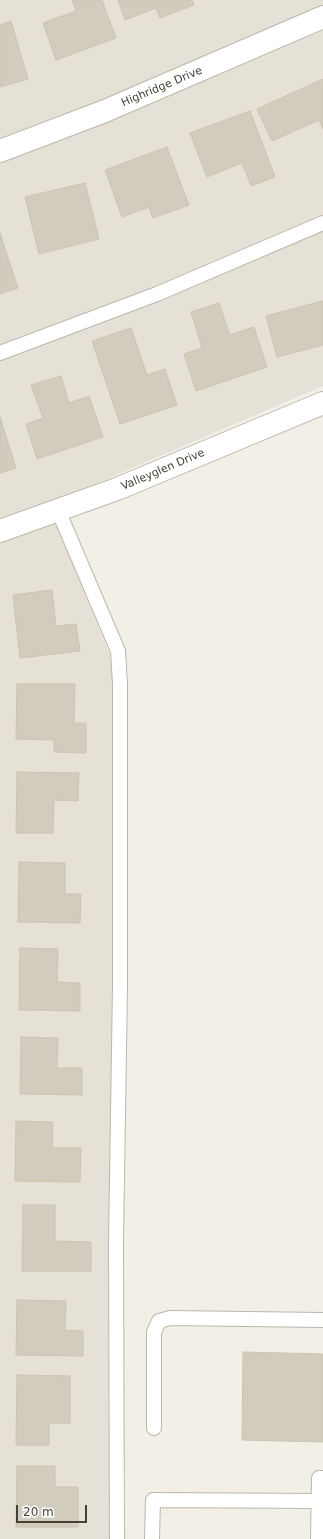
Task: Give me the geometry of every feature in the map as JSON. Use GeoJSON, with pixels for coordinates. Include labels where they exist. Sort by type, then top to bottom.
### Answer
{"type":"FeatureCollection","features":[{"type":"Feature","properties":{"kind":"street","name":"Highridge Drive"},"geometry":{"type":"LineString","coordinates":[[0,151],[105,111],[323,18]]}},
{"type":"Feature","properties":{"kind":"street","name":"Valleyglen Drive"},"geometry":{"type":"LineString","coordinates":[[0,531],[117,489],[323,403]]}},
{"type":"Feature","properties":{"kind":"lane"},"geometry":{"type":"LineString","coordinates":[[0,353],[157,294],[323,223]]}},
{"type":"Feature","properties":{"kind":"lane"},"geometry":{"type":"LineString","coordinates":[[58,510],[118,651],[120,684],[120,985],[116,1242],[116,1539]]}},
{"type":"Feature","properties":{"kind":"lane"},"geometry":{"type":"LineString","coordinates":[[154,1428],[154,1332],[159,1321],[170,1318],[323,1320]]}},
{"type":"Feature","properties":{"kind":"lane"},"geometry":{"type":"LineString","coordinates":[[318,1539],[319,1478],[323,1478]]}},
{"type":"Feature","properties":{"kind":"lane"},"geometry":{"type":"LineString","coordinates":[[152,1539],[153,1500],[318,1501]]}},
{"type":"Feature","properties":{"kind":"shaded area"},"geometry":{"type":"Polygon","coordinates":[[[0,0],[323,0],[323,386],[48,504],[124,689],[123,1539],[0,1539],[0,0]]]}},
{"type":"Feature","properties":{"kind":"building"},"geometry":{"type":"Polygon","coordinates":[[[72,0],[102,0],[116,38],[56,60],[43,23],[76,11],[72,0]]]}},
{"type":"Feature","properties":{"kind":"building"},"geometry":{"type":"Polygon","coordinates":[[[118,0],[192,0],[194,5],[160,18],[156,8],[125,20],[118,0]]]}},
{"type":"Feature","properties":{"kind":"building"},"geometry":{"type":"Polygon","coordinates":[[[11,21],[28,79],[0,87],[0,25],[11,21]]]}},
{"type":"Feature","properties":{"kind":"building"},"geometry":{"type":"Polygon","coordinates":[[[323,79],[323,129],[319,120],[272,141],[257,109],[323,79]]]}},
{"type":"Feature","properties":{"kind":"building"},"geometry":{"type":"Polygon","coordinates":[[[250,111],[275,177],[251,186],[242,163],[207,177],[190,133],[250,111]]]}},
{"type":"Feature","properties":{"kind":"building"},"geometry":{"type":"Polygon","coordinates":[[[167,147],[189,205],[153,218],[149,207],[122,217],[105,170],[167,147]]]}},
{"type":"Feature","properties":{"kind":"building"},"geometry":{"type":"Polygon","coordinates":[[[85,183],[99,239],[39,254],[25,197],[85,183]]]}},
{"type":"Feature","properties":{"kind":"building"},"geometry":{"type":"Polygon","coordinates":[[[0,233],[18,288],[0,294],[0,233]]]}},
{"type":"Feature","properties":{"kind":"building"},"geometry":{"type":"Polygon","coordinates":[[[323,301],[323,345],[277,357],[266,316],[323,301]]]}},
{"type":"Feature","properties":{"kind":"building"},"geometry":{"type":"Polygon","coordinates":[[[219,303],[230,335],[254,327],[267,367],[196,391],[184,354],[202,348],[191,312],[219,303]]]}},
{"type":"Feature","properties":{"kind":"building"},"geometry":{"type":"Polygon","coordinates":[[[131,328],[147,375],[165,369],[177,405],[120,424],[92,341],[131,328]]]}},
{"type":"Feature","properties":{"kind":"building"},"geometry":{"type":"Polygon","coordinates":[[[61,376],[69,403],[89,396],[103,437],[37,459],[26,424],[43,418],[31,385],[61,376]]]}},
{"type":"Feature","properties":{"kind":"building"},"geometry":{"type":"Polygon","coordinates":[[[0,417],[16,468],[0,473],[0,417]]]}},
{"type":"Feature","properties":{"kind":"building"},"geometry":{"type":"Polygon","coordinates":[[[52,590],[56,626],[76,624],[80,651],[20,658],[13,595],[52,590]]]}},
{"type":"Feature","properties":{"kind":"building"},"geometry":{"type":"Polygon","coordinates":[[[17,684],[75,684],[74,723],[86,723],[86,753],[54,752],[54,740],[16,739],[17,684]]]}},
{"type":"Feature","properties":{"kind":"building"},"geometry":{"type":"Polygon","coordinates":[[[17,772],[79,773],[78,801],[54,800],[53,833],[16,833],[17,772]]]}},
{"type":"Feature","properties":{"kind":"building"},"geometry":{"type":"Polygon","coordinates":[[[19,862],[65,863],[65,894],[81,894],[80,923],[18,922],[19,862]]]}},
{"type":"Feature","properties":{"kind":"building"},"geometry":{"type":"Polygon","coordinates":[[[20,948],[58,949],[57,982],[80,983],[80,1011],[19,1010],[20,948]]]}},
{"type":"Feature","properties":{"kind":"building"},"geometry":{"type":"Polygon","coordinates":[[[21,1037],[58,1038],[57,1068],[82,1068],[82,1095],[20,1094],[21,1037]]]}},
{"type":"Feature","properties":{"kind":"building"},"geometry":{"type":"Polygon","coordinates":[[[16,1121],[53,1122],[52,1148],[81,1148],[80,1182],[15,1181],[16,1121]]]}},
{"type":"Feature","properties":{"kind":"building"},"geometry":{"type":"Polygon","coordinates":[[[23,1205],[55,1205],[55,1241],[91,1242],[91,1271],[22,1271],[23,1205]]]}},
{"type":"Feature","properties":{"kind":"building"},"geometry":{"type":"Polygon","coordinates":[[[17,1300],[66,1301],[65,1330],[83,1331],[83,1356],[16,1355],[17,1300]]]}},
{"type":"Feature","properties":{"kind":"building"},"geometry":{"type":"Polygon","coordinates":[[[243,1352],[323,1354],[323,1442],[242,1440],[243,1352]]]}},
{"type":"Feature","properties":{"kind":"building"},"geometry":{"type":"Polygon","coordinates":[[[17,1375],[70,1376],[70,1423],[49,1423],[49,1445],[16,1445],[17,1375]]]}},
{"type":"Feature","properties":{"kind":"building"},"geometry":{"type":"Polygon","coordinates":[[[17,1466],[55,1466],[55,1487],[78,1487],[78,1527],[16,1527],[17,1466]]]}}]}
